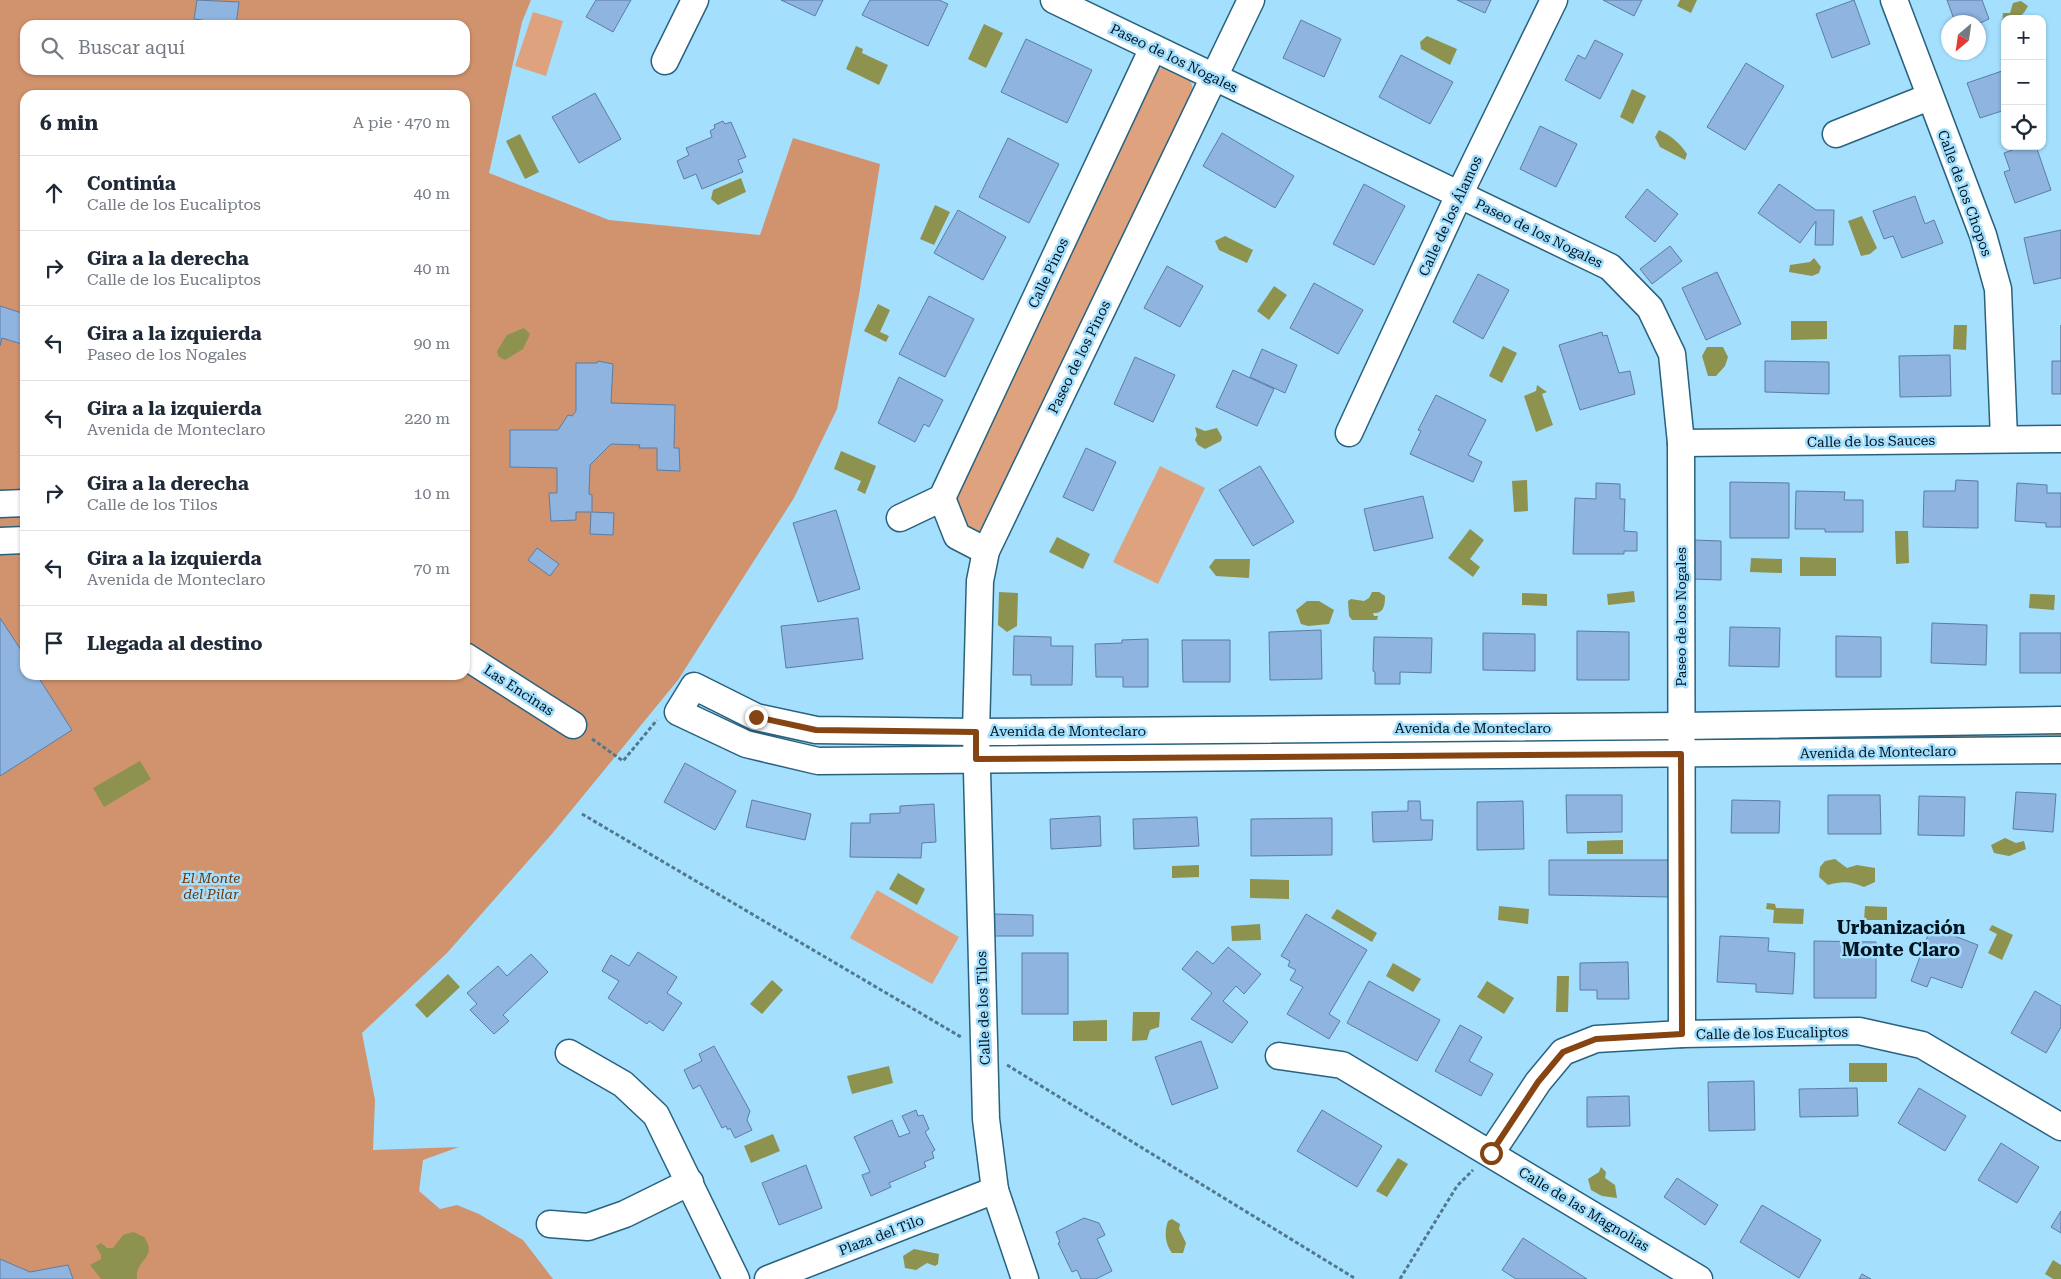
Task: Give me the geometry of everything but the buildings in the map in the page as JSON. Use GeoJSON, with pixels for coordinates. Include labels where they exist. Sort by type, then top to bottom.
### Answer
{"type":"FeatureCollection","features":[{"type":"Feature","properties":{"kind":"street"},"geometry":{"type":"LineString","coordinates":[[665,61],[695,0]]}},
{"type":"Feature","properties":{"kind":"street","name":"Paseo de los Nogales"},"geometry":{"type":"LineString","coordinates":[[1054,0],[1610,267],[1650,308],[1672,354],[1681,443],[1682,1034]]}},
{"type":"Feature","properties":{"kind":"street","name":"Paseo de los Pinos"},"geometry":{"type":"LineString","coordinates":[[976,732],[980,582],[986,551],[1251,0]]}},
{"type":"Feature","properties":{"kind":"street","name":"Calle de los Álamos"},"geometry":{"type":"LineString","coordinates":[[1349,432],[1554,0]]}},
{"type":"Feature","properties":{"kind":"street","name":"Calle de los Chopos"},"geometry":{"type":"LineString","coordinates":[[1894,0],[1929,97],[1983,235],[1998,289],[2004,440]]}},
{"type":"Feature","properties":{"kind":"street","name":"Calle Pinos"},"geometry":{"type":"LineString","coordinates":[[942,498],[1153,48]]}},
{"type":"Feature","properties":{"kind":"street"},"geometry":{"type":"LineString","coordinates":[[1836,134],[1929,97]]}},
{"type":"Feature","properties":{"kind":"street","name":"Calle de los Sauces"},"geometry":{"type":"LineString","coordinates":[[1681,443],[2061,439]]}},
{"type":"Feature","properties":{"kind":"street"},"geometry":{"type":"LineString","coordinates":[[900,518],[942,498],[957,536],[986,551]]}},
{"type":"Feature","properties":{"kind":"street"},"geometry":{"type":"LineString","coordinates":[[0,504],[20,503]]}},
{"type":"Feature","properties":{"kind":"street"},"geometry":{"type":"LineString","coordinates":[[0,541],[20,540]]}},
{"type":"Feature","properties":{"kind":"street","name":"Las Encinas"},"geometry":{"type":"LineString","coordinates":[[470,659],[573,725]]}},
{"type":"Feature","properties":{"kind":"street","name":"Avenida de Monteclaro"},"geometry":{"type":"LineString","coordinates":[[2061,720],[1681,726],[976,732],[816,730],[756,717],[694,686],[678,712],[746,744],[818,761],[2061,750]]}},
{"type":"Feature","properties":{"kind":"street","name":"Calle de los Tilos"},"geometry":{"type":"LineString","coordinates":[[976,732],[986,1120],[994,1190],[1025,1279]]}},
{"type":"Feature","properties":{"kind":"street","name":"Calle de los Eucaliptos"},"geometry":{"type":"LineString","coordinates":[[1491,1153],[1538,1082],[1563,1052],[1596,1039],[1682,1034],[1859,1031],[1922,1045],[2059,1122]]}},
{"type":"Feature","properties":{"kind":"street"},"geometry":{"type":"LineString","coordinates":[[569,1053],[623,1084],[656,1115],[736,1279]]}},
{"type":"Feature","properties":{"kind":"street","name":"Calle de las Magnolias"},"geometry":{"type":"LineString","coordinates":[[1278,1056],[1342,1065],[1699,1279]]}},
{"type":"Feature","properties":{"kind":"street"},"geometry":{"type":"LineString","coordinates":[[550,1224],[588,1226],[625,1214],[690,1182]]}},
{"type":"Feature","properties":{"kind":"street","name":"Plaza del Tilo"},"geometry":{"type":"LineString","coordinates":[[768,1279],[994,1190]]}},
{"type":"Feature","properties":{"kind":"path"},"geometry":{"type":"LineString","coordinates":[[573,725],[624,761],[667,708],[678,712]]}},
{"type":"Feature","properties":{"kind":"path"},"geometry":{"type":"LineString","coordinates":[[1400,1279],[1457,1186],[1491,1153]]}},
{"type":"Feature","properties":{"kind":"shaded area"},"geometry":{"type":"Polygon","coordinates":[[[1680,0],[1697,0],[1691,13],[1677,6],[1680,0]]]}},
{"type":"Feature","properties":{"kind":"shaded area"},"geometry":{"type":"Polygon","coordinates":[[[2021,1],[2028,6],[2021,15],[2003,15],[2003,13],[2010,13],[2013,3],[2021,1]]]}},
{"type":"Feature","properties":{"kind":"shaded area"},"geometry":{"type":"Polygon","coordinates":[[[533,12],[563,21],[546,76],[515,66],[533,12]]]}},
{"type":"Feature","properties":{"kind":"shaded area"},"geometry":{"type":"Polygon","coordinates":[[[984,24],[1003,33],[986,68],[968,59],[984,24]]]}},
{"type":"Feature","properties":{"kind":"shaded area"},"geometry":{"type":"Polygon","coordinates":[[[1427,36],[1457,49],[1450,65],[1421,49],[1420,42],[1427,36]]]}},
{"type":"Feature","properties":{"kind":"shaded area"},"geometry":{"type":"Polygon","coordinates":[[[856,46],[863,49],[862,53],[888,65],[879,85],[846,69],[856,46]]]}},
{"type":"Feature","properties":{"kind":"shaded area"},"geometry":{"type":"Polygon","coordinates":[[[1169,65],[1190,75],[1193,92],[982,538],[967,530],[960,516],[956,489],[1155,71],[1169,65]]]}},
{"type":"Feature","properties":{"kind":"shaded area"},"geometry":{"type":"Polygon","coordinates":[[[1632,89],[1646,96],[1633,124],[1620,117],[1632,89]]]}},
{"type":"Feature","properties":{"kind":"shaded area"},"geometry":{"type":"Polygon","coordinates":[[[1659,130],[1681,146],[1687,154],[1685,160],[1660,147],[1655,137],[1659,130]]]}},
{"type":"Feature","properties":{"kind":"shaded area"},"geometry":{"type":"Polygon","coordinates":[[[520,134],[539,172],[525,179],[506,141],[520,134]]]}},
{"type":"Feature","properties":{"kind":"shaded area"},"geometry":{"type":"Polygon","coordinates":[[[741,178],[746,192],[718,205],[711,199],[713,190],[741,178]]]}},
{"type":"Feature","properties":{"kind":"shaded area"},"geometry":{"type":"Polygon","coordinates":[[[935,205],[950,212],[934,245],[920,239],[935,205]]]}},
{"type":"Feature","properties":{"kind":"shaded area"},"geometry":{"type":"Polygon","coordinates":[[[1862,216],[1877,248],[1870,254],[1861,256],[1848,221],[1862,216]]]}},
{"type":"Feature","properties":{"kind":"shaded area"},"geometry":{"type":"Polygon","coordinates":[[[1225,236],[1253,250],[1247,263],[1219,250],[1215,241],[1225,236]]]}},
{"type":"Feature","properties":{"kind":"shaded area"},"geometry":{"type":"Polygon","coordinates":[[[1814,258],[1821,267],[1819,273],[1812,276],[1789,272],[1790,265],[1810,262],[1814,258]]]}},
{"type":"Feature","properties":{"kind":"shaded area"},"geometry":{"type":"Polygon","coordinates":[[[1274,286],[1287,295],[1269,320],[1257,311],[1274,286]]]}},
{"type":"Feature","properties":{"kind":"shaded area"},"geometry":{"type":"Polygon","coordinates":[[[878,304],[890,310],[880,332],[889,336],[886,342],[864,331],[878,304]]]}},
{"type":"Feature","properties":{"kind":"shaded area"},"geometry":{"type":"Polygon","coordinates":[[[1791,321],[1827,321],[1827,339],[1791,340],[1791,321]]]}},
{"type":"Feature","properties":{"kind":"shaded area"},"geometry":{"type":"Polygon","coordinates":[[[1954,325],[1967,325],[1966,350],[1953,349],[1954,325]]]}},
{"type":"Feature","properties":{"kind":"shaded area"},"geometry":{"type":"Polygon","coordinates":[[[524,328],[530,334],[523,349],[505,360],[498,356],[497,351],[507,335],[524,328]]]}},
{"type":"Feature","properties":{"kind":"shaded area"},"geometry":{"type":"Polygon","coordinates":[[[1503,346],[1517,353],[1502,383],[1489,376],[1503,346]]]}},
{"type":"Feature","properties":{"kind":"shaded area"},"geometry":{"type":"Polygon","coordinates":[[[1707,347],[1723,347],[1728,357],[1725,366],[1716,376],[1708,376],[1702,356],[1707,347]]]}},
{"type":"Feature","properties":{"kind":"shaded area"},"geometry":{"type":"Polygon","coordinates":[[[1537,385],[1547,392],[1542,394],[1553,425],[1536,432],[1524,396],[1536,391],[1537,385]]]}},
{"type":"Feature","properties":{"kind":"shaded area"},"geometry":{"type":"Polygon","coordinates":[[[1195,427],[1205,431],[1217,428],[1222,437],[1221,441],[1205,449],[1198,445],[1195,440],[1197,435],[1195,427]]]}},
{"type":"Feature","properties":{"kind":"shaded area"},"geometry":{"type":"Polygon","coordinates":[[[841,451],[876,466],[865,494],[857,490],[861,481],[834,469],[841,451]]]}},
{"type":"Feature","properties":{"kind":"shaded area"},"geometry":{"type":"Polygon","coordinates":[[[1160,466],[1205,488],[1158,584],[1113,562],[1160,466]]]}},
{"type":"Feature","properties":{"kind":"shaded area"},"geometry":{"type":"Polygon","coordinates":[[[1527,480],[1528,511],[1514,512],[1512,481],[1527,480]]]}},
{"type":"Feature","properties":{"kind":"shaded area"},"geometry":{"type":"Polygon","coordinates":[[[1470,529],[1484,540],[1470,559],[1480,567],[1473,577],[1448,558],[1470,529]]]}},
{"type":"Feature","properties":{"kind":"shaded area"},"geometry":{"type":"Polygon","coordinates":[[[1895,531],[1908,531],[1909,563],[1896,564],[1895,531]]]}},
{"type":"Feature","properties":{"kind":"shaded area"},"geometry":{"type":"Polygon","coordinates":[[[1057,537],[1090,554],[1083,569],[1049,552],[1057,537]]]}},
{"type":"Feature","properties":{"kind":"shaded area"},"geometry":{"type":"Polygon","coordinates":[[[1800,557],[1836,558],[1836,576],[1800,576],[1800,557]]]}},
{"type":"Feature","properties":{"kind":"shaded area"},"geometry":{"type":"Polygon","coordinates":[[[1751,558],[1782,559],[1782,573],[1750,572],[1751,558]]]}},
{"type":"Feature","properties":{"kind":"shaded area"},"geometry":{"type":"Polygon","coordinates":[[[1215,559],[1250,559],[1249,578],[1216,576],[1209,567],[1215,559]]]}},
{"type":"Feature","properties":{"kind":"shaded area"},"geometry":{"type":"Polygon","coordinates":[[[1634,591],[1635,602],[1608,605],[1607,594],[1634,591]]]}},
{"type":"Feature","properties":{"kind":"shaded area"},"geometry":{"type":"Polygon","coordinates":[[[999,592],[1018,593],[1017,626],[1007,632],[998,625],[999,592]]]}},
{"type":"Feature","properties":{"kind":"shaded area"},"geometry":{"type":"Polygon","coordinates":[[[1372,592],[1379,592],[1385,596],[1382,610],[1373,613],[1374,616],[1378,616],[1377,620],[1352,620],[1349,616],[1348,601],[1351,599],[1364,601],[1369,598],[1372,592]]]}},
{"type":"Feature","properties":{"kind":"shaded area"},"geometry":{"type":"Polygon","coordinates":[[[1522,593],[1547,594],[1547,606],[1522,605],[1522,593]]]}},
{"type":"Feature","properties":{"kind":"shaded area"},"geometry":{"type":"Polygon","coordinates":[[[2030,594],[2055,595],[2054,610],[2029,608],[2030,594]]]}},
{"type":"Feature","properties":{"kind":"shaded area"},"geometry":{"type":"Polygon","coordinates":[[[1307,601],[1319,601],[1334,610],[1329,624],[1308,626],[1301,624],[1296,610],[1307,601]]]}},
{"type":"Feature","properties":{"kind":"shaded area"},"geometry":{"type":"Polygon","coordinates":[[[2061,727],[2061,737],[1740,739],[1740,731],[2061,727]]]}},
{"type":"Feature","properties":{"kind":"shaded area"},"geometry":{"type":"Polygon","coordinates":[[[140,761],[151,779],[104,807],[93,788],[140,761]]]}},
{"type":"Feature","properties":{"kind":"shaded area"},"geometry":{"type":"Polygon","coordinates":[[[2005,838],[2016,843],[2024,841],[2026,849],[2009,856],[1994,853],[1991,845],[2005,838]]]}},
{"type":"Feature","properties":{"kind":"shaded area"},"geometry":{"type":"Polygon","coordinates":[[[1623,840],[1623,854],[1587,854],[1587,841],[1623,840]]]}},
{"type":"Feature","properties":{"kind":"shaded area"},"geometry":{"type":"Polygon","coordinates":[[[1835,859],[1847,868],[1857,865],[1875,868],[1875,882],[1864,887],[1846,882],[1828,885],[1819,877],[1820,867],[1825,861],[1835,859]]]}},
{"type":"Feature","properties":{"kind":"shaded area"},"geometry":{"type":"Polygon","coordinates":[[[1199,865],[1199,877],[1172,878],[1172,866],[1199,865]]]}},
{"type":"Feature","properties":{"kind":"shaded area"},"geometry":{"type":"Polygon","coordinates":[[[898,873],[925,889],[917,905],[889,889],[898,873]]]}},
{"type":"Feature","properties":{"kind":"shaded area"},"geometry":{"type":"Polygon","coordinates":[[[1250,879],[1289,880],[1289,899],[1250,898],[1250,879]]]}},
{"type":"Feature","properties":{"kind":"shaded area"},"geometry":{"type":"Polygon","coordinates":[[[877,890],[959,937],[932,984],[850,938],[877,890]]]}},
{"type":"Feature","properties":{"kind":"shaded area"},"geometry":{"type":"Polygon","coordinates":[[[1767,903],[1775,904],[1776,908],[1804,909],[1803,924],[1773,923],[1774,910],[1766,909],[1767,903]]]}},
{"type":"Feature","properties":{"kind":"shaded area"},"geometry":{"type":"Polygon","coordinates":[[[1499,906],[1529,909],[1528,924],[1498,920],[1499,906]]]}},
{"type":"Feature","properties":{"kind":"shaded area"},"geometry":{"type":"Polygon","coordinates":[[[1865,906],[1887,907],[1887,920],[1864,920],[1865,906]]]}},
{"type":"Feature","properties":{"kind":"shaded area"},"geometry":{"type":"Polygon","coordinates":[[[1337,909],[1377,933],[1372,942],[1331,918],[1337,909]]]}},
{"type":"Feature","properties":{"kind":"shaded area"},"geometry":{"type":"Polygon","coordinates":[[[1260,924],[1261,940],[1232,941],[1231,926],[1260,924]]]}},
{"type":"Feature","properties":{"kind":"shaded area"},"geometry":{"type":"Polygon","coordinates":[[[1992,925],[2013,935],[2002,960],[1988,953],[1997,934],[1989,930],[1992,925]]]}},
{"type":"Feature","properties":{"kind":"shaded area"},"geometry":{"type":"Polygon","coordinates":[[[1393,963],[1421,979],[1413,992],[1386,976],[1393,963]]]}},
{"type":"Feature","properties":{"kind":"shaded area"},"geometry":{"type":"Polygon","coordinates":[[[448,974],[460,987],[427,1018],[415,1005],[448,974]]]}},
{"type":"Feature","properties":{"kind":"shaded area"},"geometry":{"type":"Polygon","coordinates":[[[1557,976],[1569,976],[1568,1012],[1556,1012],[1557,976]]]}},
{"type":"Feature","properties":{"kind":"shaded area"},"geometry":{"type":"Polygon","coordinates":[[[772,980],[783,990],[762,1014],[750,1004],[772,980]]]}},
{"type":"Feature","properties":{"kind":"shaded area"},"geometry":{"type":"Polygon","coordinates":[[[1487,981],[1514,998],[1504,1014],[1477,997],[1487,981]]]}},
{"type":"Feature","properties":{"kind":"shaded area"},"geometry":{"type":"Polygon","coordinates":[[[1133,1012],[1160,1012],[1159,1027],[1150,1030],[1147,1040],[1132,1041],[1133,1012]]]}},
{"type":"Feature","properties":{"kind":"shaded area"},"geometry":{"type":"Polygon","coordinates":[[[1107,1020],[1107,1041],[1073,1041],[1073,1021],[1107,1020]]]}},
{"type":"Feature","properties":{"kind":"shaded area"},"geometry":{"type":"Polygon","coordinates":[[[1849,1063],[1887,1063],[1887,1082],[1849,1082],[1849,1063]]]}},
{"type":"Feature","properties":{"kind":"shaded area"},"geometry":{"type":"Polygon","coordinates":[[[889,1066],[893,1083],[852,1094],[847,1076],[889,1066]]]}},
{"type":"Feature","properties":{"kind":"shaded area"},"geometry":{"type":"Polygon","coordinates":[[[773,1134],[780,1151],[751,1163],[744,1146],[773,1134]]]}},
{"type":"Feature","properties":{"kind":"shaded area"},"geometry":{"type":"Polygon","coordinates":[[[1398,1158],[1408,1164],[1387,1197],[1376,1191],[1398,1158]]]}},
{"type":"Feature","properties":{"kind":"shaded area"},"geometry":{"type":"Polygon","coordinates":[[[1601,1167],[1606,1172],[1605,1178],[1615,1185],[1617,1198],[1602,1196],[1591,1190],[1588,1179],[1599,1172],[1601,1167]]]}},
{"type":"Feature","properties":{"kind":"shaded area"},"geometry":{"type":"Polygon","coordinates":[[[1172,1219],[1180,1224],[1179,1229],[1186,1243],[1183,1253],[1172,1253],[1168,1246],[1166,1229],[1168,1221],[1172,1219]]]}},
{"type":"Feature","properties":{"kind":"shaded area"},"geometry":{"type":"Polygon","coordinates":[[[133,1232],[144,1237],[149,1250],[148,1255],[139,1267],[137,1279],[101,1279],[90,1265],[101,1259],[96,1246],[101,1243],[107,1248],[113,1248],[123,1235],[133,1232]]]}},
{"type":"Feature","properties":{"kind":"shaded area"},"geometry":{"type":"Polygon","coordinates":[[[914,1249],[939,1254],[938,1264],[935,1266],[927,1263],[916,1270],[905,1268],[903,1256],[914,1249]]]}},
{"type":"Feature","properties":{"kind":"shaded area"},"geometry":{"type":"Polygon","coordinates":[[[2053,1260],[2061,1265],[2061,1279],[2053,1279],[2045,1274],[2053,1260]]]}},
{"type":"Feature","properties":{"kind":"green space","name":"El Monte del Pilar"},"geometry":{"type":"Polygon","coordinates":[[[0,0],[531,0],[522,22],[489,173],[609,220],[760,235],[793,138],[880,164],[859,295],[837,409],[794,498],[678,680],[551,835],[447,953],[362,1033],[375,1100],[373,1150],[459,1147],[423,1160],[419,1191],[440,1209],[457,1205],[479,1214],[523,1240],[553,1279],[0,1279],[0,0]]]}},
{"type":"Feature","properties":{"kind":"district","name":"Urbanización Monte Claro"},"geometry":{"type":"Point","coordinates":[1901,938]}},
{"type":"Feature","properties":{"kind":"route"},"geometry":{"type":"LineString","coordinates":[[756,717],[816,730],[976,732],[976,759],[1681,754],[1682,1034],[1596,1039],[1563,1052],[1538,1082],[1491,1153]]}}]}
